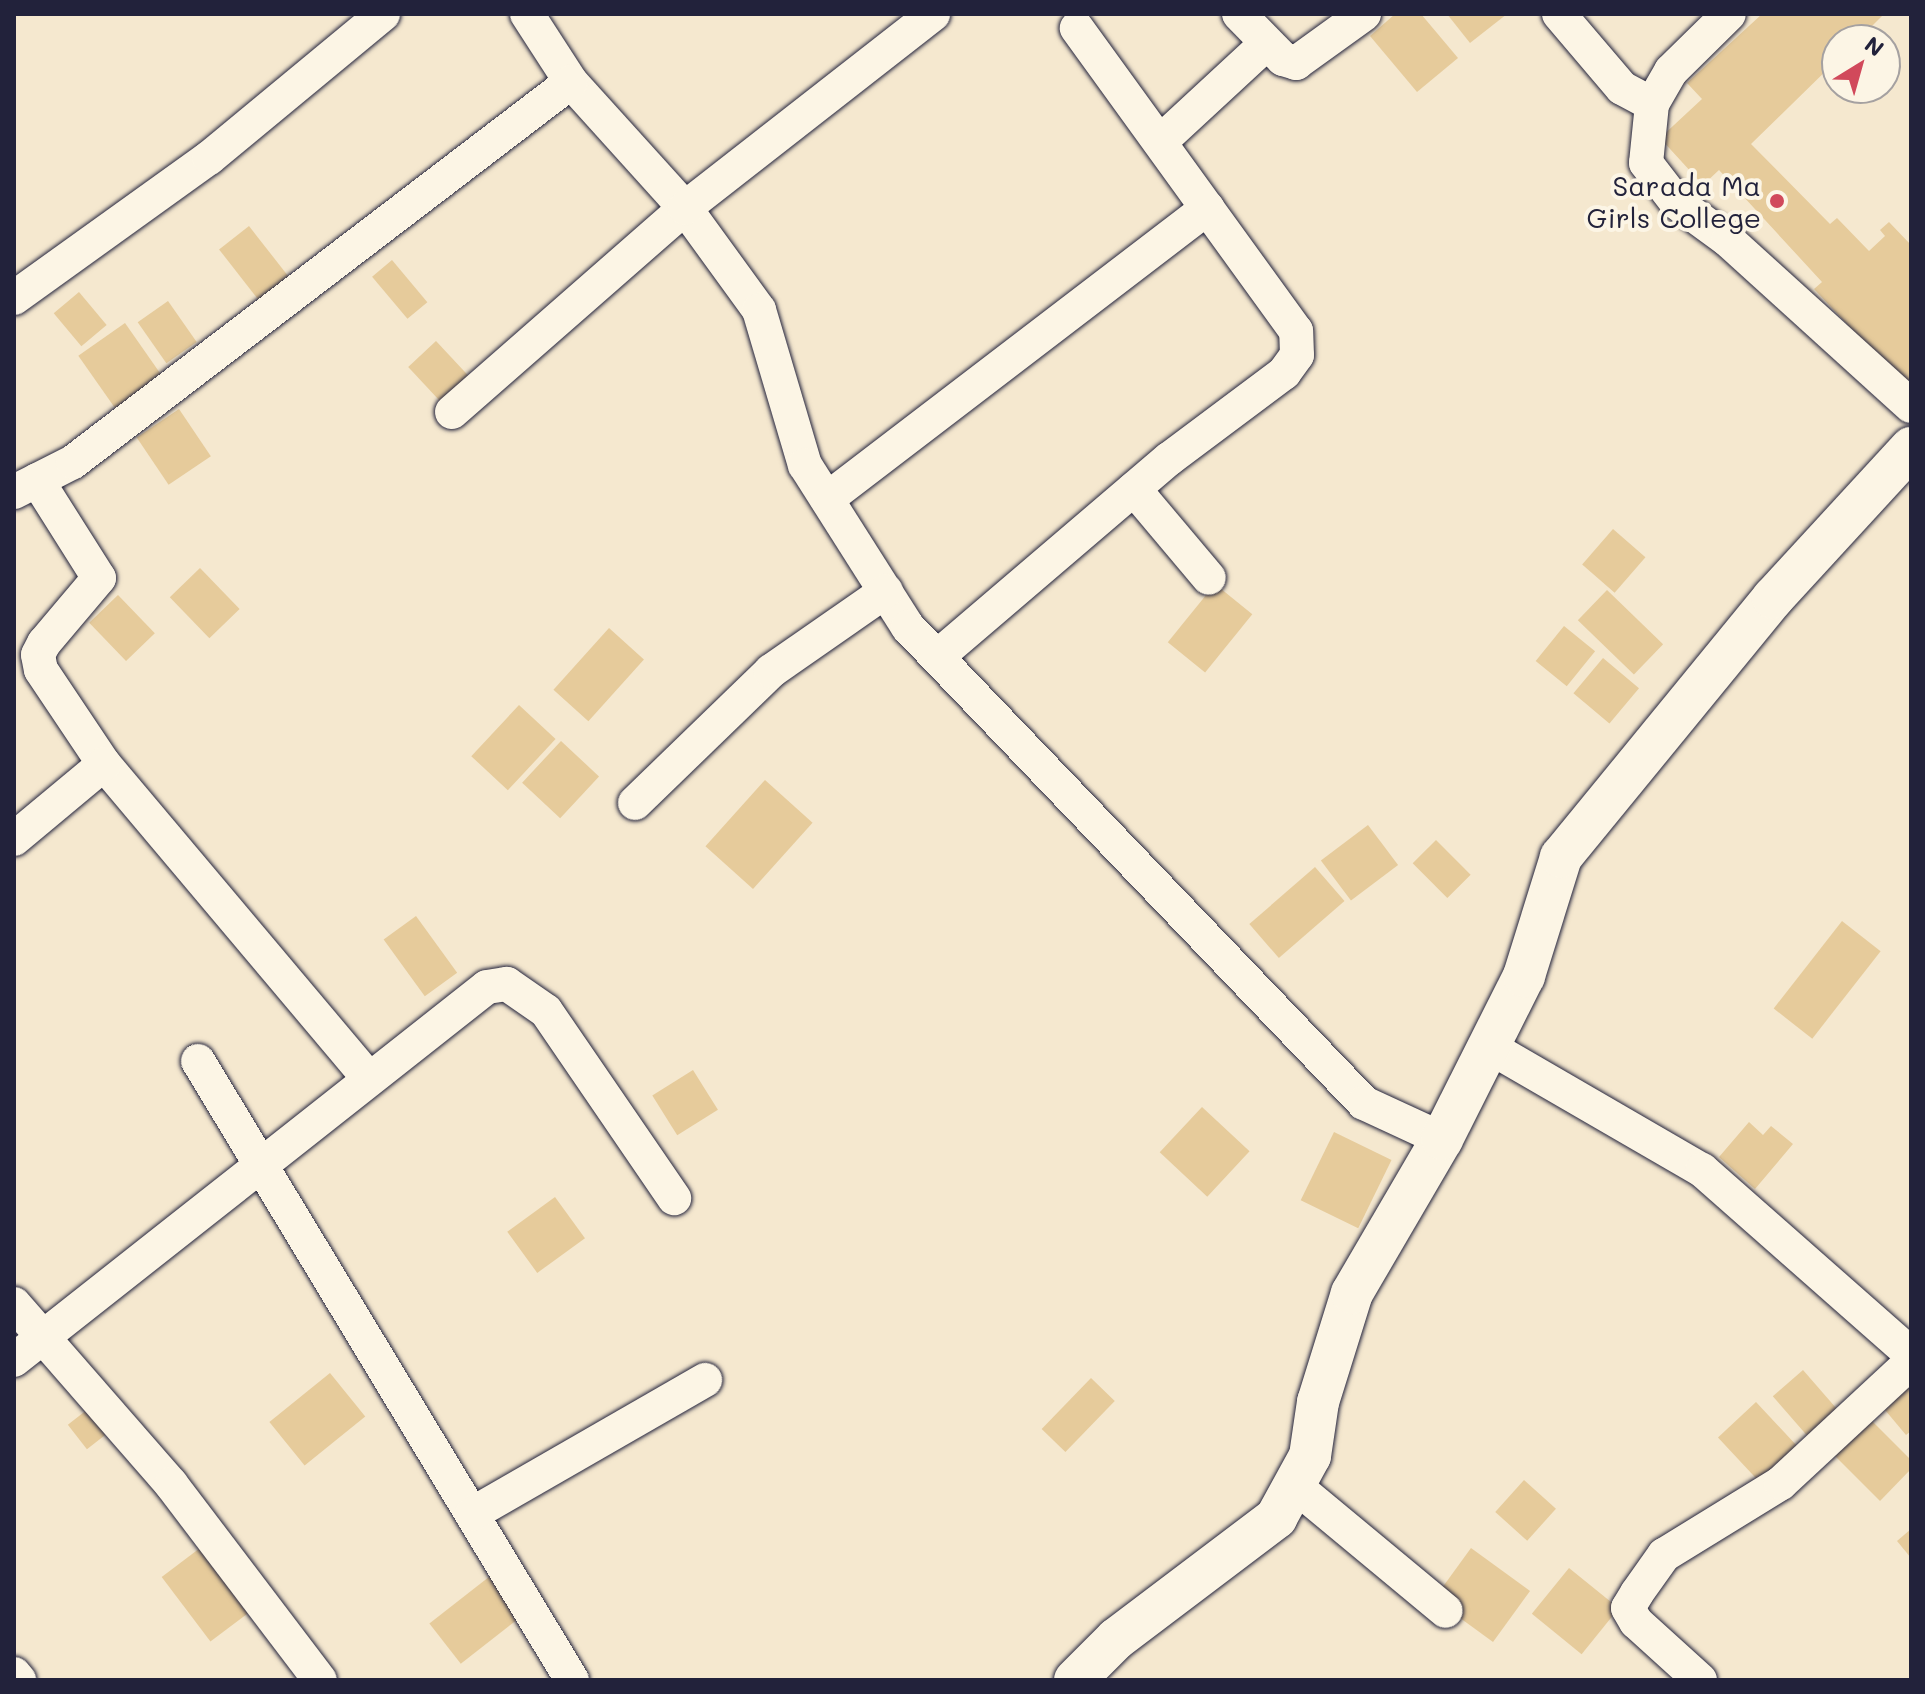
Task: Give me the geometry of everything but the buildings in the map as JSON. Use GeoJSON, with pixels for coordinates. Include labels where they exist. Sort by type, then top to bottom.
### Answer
{"type":"FeatureCollection","features":[{"type":"Feature","properties":{"kind":"street"},"geometry":{"type":"LineString","coordinates":[[14,298],[209,158],[383,14]]}},
{"type":"Feature","properties":{"kind":"street"},"geometry":{"type":"LineString","coordinates":[[527,14],[571,82],[685,208],[759,310],[805,465],[886,591],[937,657],[1364,1103],[1442,1139]]}},
{"type":"Feature","properties":{"kind":"street"},"geometry":{"type":"LineString","coordinates":[[452,412],[685,208],[933,14]]}},
{"type":"Feature","properties":{"kind":"street"},"geometry":{"type":"LineString","coordinates":[[1239,14],[1283,59],[1309,59],[1364,14]]}},
{"type":"Feature","properties":{"kind":"street"},"geometry":{"type":"LineString","coordinates":[[1559,14],[1622,88],[1652,104]]}},
{"type":"Feature","properties":{"kind":"street"},"geometry":{"type":"LineString","coordinates":[[1729,14],[1671,71],[1652,104],[1646,163],[1676,202],[1728,240],[1911,406]]}},
{"type":"Feature","properties":{"kind":"street"},"geometry":{"type":"LineString","coordinates":[[937,657],[1134,489],[1284,373],[1297,355],[1296,331],[1077,28]]}},
{"type":"Feature","properties":{"kind":"street"},"geometry":{"type":"LineString","coordinates":[[1160,142],[1266,44]]}},
{"type":"Feature","properties":{"kind":"street"},"geometry":{"type":"LineString","coordinates":[[368,1078],[104,764],[41,670],[38,655],[44,643],[99,578],[26,486],[73,462],[571,82]]}},
{"type":"Feature","properties":{"kind":"street"},"geometry":{"type":"LineString","coordinates":[[827,499],[1207,208]]}},
{"type":"Feature","properties":{"kind":"street"},"geometry":{"type":"LineString","coordinates":[[1075,1680],[1116,1639],[1276,1518],[1310,1456],[1318,1402],[1352,1293],[1442,1139],[1486,1045],[1524,976],[1561,857],[1773,598],[1911,448]]}},
{"type":"Feature","properties":{"kind":"street"},"geometry":{"type":"LineString","coordinates":[[1134,489],[1209,578]]}},
{"type":"Feature","properties":{"kind":"street"},"geometry":{"type":"LineString","coordinates":[[635,803],[771,671],[886,591]]}},
{"type":"Feature","properties":{"kind":"street"},"geometry":{"type":"LineString","coordinates":[[14,839],[104,764]]}},
{"type":"Feature","properties":{"kind":"street"},"geometry":{"type":"LineString","coordinates":[[14,1360],[258,1161],[487,987],[507,984],[546,1011],[674,1198]]}},
{"type":"Feature","properties":{"kind":"street"},"geometry":{"type":"LineString","coordinates":[[1486,1045],[1702,1170],[1911,1354]]}},
{"type":"Feature","properties":{"kind":"street"},"geometry":{"type":"LineString","coordinates":[[198,1061],[572,1680]]}},
{"type":"Feature","properties":{"kind":"street"},"geometry":{"type":"LineString","coordinates":[[14,1304],[171,1484],[320,1680]]}},
{"type":"Feature","properties":{"kind":"street"},"geometry":{"type":"LineString","coordinates":[[1700,1680],[1636,1622],[1628,1608],[1637,1593],[1664,1555],[1781,1483],[1911,1362]]}},
{"type":"Feature","properties":{"kind":"street"},"geometry":{"type":"LineString","coordinates":[[472,1514],[705,1380]]}},
{"type":"Feature","properties":{"kind":"street"},"geometry":{"type":"LineString","coordinates":[[1294,1485],[1446,1611]]}},
{"type":"Feature","properties":{"kind":"street"},"geometry":{"type":"LineString","coordinates":[[14,1674],[19,1680]]}},
{"type":"Feature","properties":{"kind":"place","name":"Sarada Ma Girls College"},"geometry":{"type":"Point","coordinates":[1777,201]}}]}
